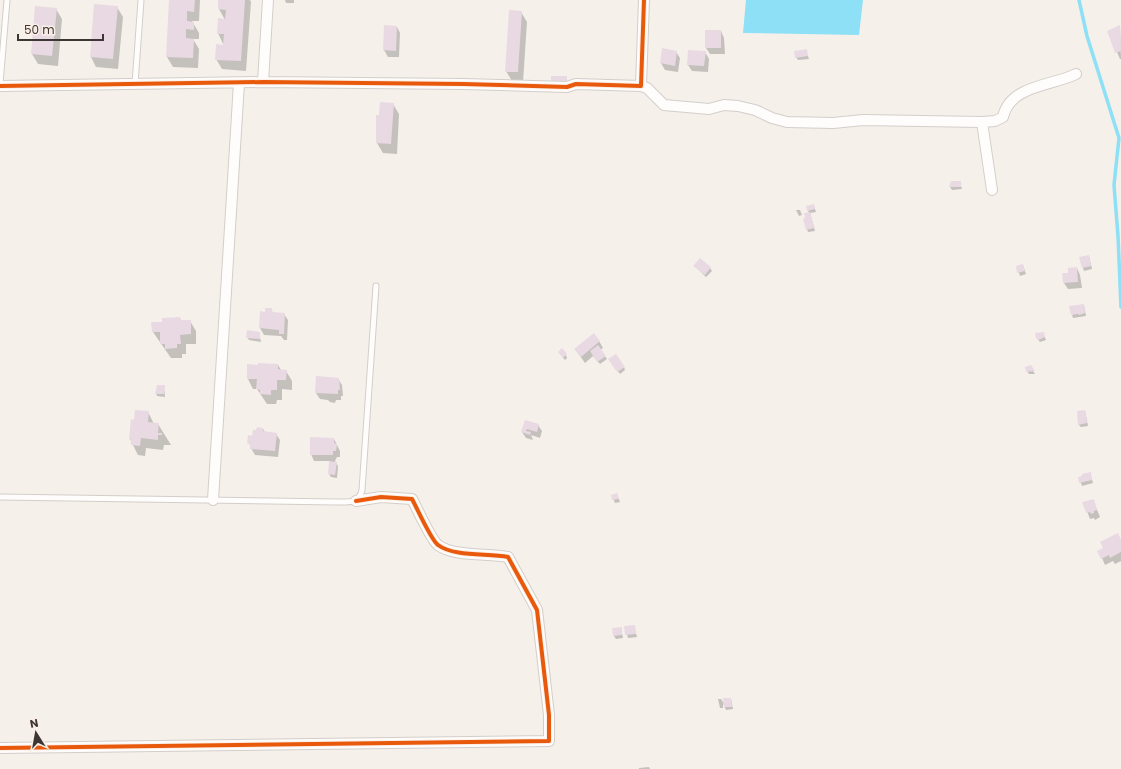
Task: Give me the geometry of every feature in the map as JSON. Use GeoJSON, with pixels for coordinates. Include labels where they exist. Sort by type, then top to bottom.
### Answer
{"type":"FeatureCollection","features":[{"type":"Feature","properties":{"kind":"street"},"geometry":{"type":"LineString","coordinates":[[264,82],[268,0]]}},
{"type":"Feature","properties":{"kind":"street"},"geometry":{"type":"LineString","coordinates":[[641,86],[644,0]]}},
{"type":"Feature","properties":{"kind":"street"},"geometry":{"type":"LineString","coordinates":[[0,85],[264,82],[463,84],[567,87],[576,84],[641,86],[647,88],[664,105],[709,109],[724,105],[738,106],[755,110],[772,118],[787,122],[833,122],[863,120],[982,122],[995,121],[1003,117],[1005,108],[1017,95],[1076,74]]}},
{"type":"Feature","properties":{"kind":"street"},"geometry":{"type":"LineString","coordinates":[[213,500],[239,83]]}},
{"type":"Feature","properties":{"kind":"street"},"geometry":{"type":"LineString","coordinates":[[982,122],[992,186]]}},
{"type":"Feature","properties":{"kind":"street"},"geometry":{"type":"LineString","coordinates":[[0,748],[549,742],[549,715],[537,610],[508,557],[491,554],[452,552],[437,545],[412,499],[381,497],[356,501]]}},
{"type":"Feature","properties":{"kind":"lane"},"geometry":{"type":"LineString","coordinates":[[0,85],[7,0]]}},
{"type":"Feature","properties":{"kind":"lane"},"geometry":{"type":"LineString","coordinates":[[135,84],[141,0]]}},
{"type":"Feature","properties":{"kind":"lane"},"geometry":{"type":"LineString","coordinates":[[0,497],[336,502],[356,501],[361,496],[362,490],[376,286]]}},
{"type":"Feature","properties":{"kind":"water"},"geometry":{"type":"Polygon","coordinates":[[[746,0],[863,0],[859,35],[743,33],[746,0]]]}},
{"type":"Feature","properties":{"kind":"building"},"geometry":{"type":"Polygon","coordinates":[[[169,0],[195,0],[194,12],[187,11],[187,21],[194,22],[194,30],[186,29],[186,38],[194,39],[193,58],[166,57],[169,0]]]}},
{"type":"Feature","properties":{"kind":"building"},"geometry":{"type":"Polygon","coordinates":[[[218,0],[245,0],[241,61],[215,60],[216,44],[223,45],[224,34],[217,34],[218,18],[225,19],[226,10],[218,9],[218,0]]]}},
{"type":"Feature","properties":{"kind":"building"},"geometry":{"type":"Polygon","coordinates":[[[94,4],[118,6],[113,59],[90,57],[94,4]]]}},
{"type":"Feature","properties":{"kind":"building"},"geometry":{"type":"Polygon","coordinates":[[[35,6],[57,8],[52,56],[31,54],[35,6]]]}},
{"type":"Feature","properties":{"kind":"building"},"geometry":{"type":"Polygon","coordinates":[[[509,10],[522,11],[518,72],[505,72],[509,10]]]}},
{"type":"Feature","properties":{"kind":"building"},"geometry":{"type":"Polygon","coordinates":[[[384,25],[397,26],[396,51],[383,50],[384,25]]]}},
{"type":"Feature","properties":{"kind":"building"},"geometry":{"type":"Polygon","coordinates":[[[1120,25],[1121,51],[1115,53],[1107,31],[1120,25]]]}},
{"type":"Feature","properties":{"kind":"building"},"geometry":{"type":"Polygon","coordinates":[[[705,30],[721,30],[721,48],[705,48],[705,30]]]}},
{"type":"Feature","properties":{"kind":"building"},"geometry":{"type":"Polygon","coordinates":[[[662,48],[677,51],[675,66],[660,63],[662,48]]]}},
{"type":"Feature","properties":{"kind":"building"},"geometry":{"type":"Polygon","coordinates":[[[807,49],[808,56],[795,58],[794,51],[807,49]]]}},
{"type":"Feature","properties":{"kind":"building"},"geometry":{"type":"Polygon","coordinates":[[[688,50],[706,51],[704,66],[687,65],[688,50]]]}},
{"type":"Feature","properties":{"kind":"building"},"geometry":{"type":"Polygon","coordinates":[[[551,76],[567,76],[567,84],[551,84],[551,76]]]}},
{"type":"Feature","properties":{"kind":"building"},"geometry":{"type":"Polygon","coordinates":[[[380,102],[394,103],[391,144],[376,143],[376,115],[379,115],[380,102]]]}},
{"type":"Feature","properties":{"kind":"building"},"geometry":{"type":"Polygon","coordinates":[[[951,181],[961,181],[961,187],[949,187],[951,181]]]}},
{"type":"Feature","properties":{"kind":"building"},"geometry":{"type":"Polygon","coordinates":[[[814,204],[815,209],[807,211],[806,206],[814,204]]]}},
{"type":"Feature","properties":{"kind":"building"},"geometry":{"type":"Polygon","coordinates":[[[810,212],[814,228],[806,230],[803,219],[805,218],[804,213],[810,212]]]}},
{"type":"Feature","properties":{"kind":"building"},"geometry":{"type":"Polygon","coordinates":[[[1089,255],[1091,266],[1082,268],[1079,257],[1089,255]]]}},
{"type":"Feature","properties":{"kind":"building"},"geometry":{"type":"Polygon","coordinates":[[[700,258],[711,267],[705,275],[693,266],[700,258]]]}},
{"type":"Feature","properties":{"kind":"building"},"geometry":{"type":"Polygon","coordinates":[[[1023,264],[1025,271],[1017,273],[1016,266],[1023,264]]]}},
{"type":"Feature","properties":{"kind":"building"},"geometry":{"type":"Polygon","coordinates":[[[1077,267],[1078,282],[1063,283],[1062,273],[1068,273],[1068,268],[1077,267]]]}},
{"type":"Feature","properties":{"kind":"building"},"geometry":{"type":"Polygon","coordinates":[[[1084,304],[1085,313],[1071,315],[1069,306],[1084,304]]]}},
{"type":"Feature","properties":{"kind":"building"},"geometry":{"type":"Polygon","coordinates":[[[265,308],[272,308],[272,312],[285,313],[284,334],[279,334],[279,330],[259,328],[260,311],[265,312],[265,308]]]}},
{"type":"Feature","properties":{"kind":"building"},"geometry":{"type":"Polygon","coordinates":[[[180,317],[180,320],[191,320],[191,334],[180,335],[181,344],[177,344],[177,348],[165,349],[165,344],[160,344],[160,332],[152,332],[151,322],[162,322],[162,318],[180,317]]]}},
{"type":"Feature","properties":{"kind":"building"},"geometry":{"type":"Polygon","coordinates":[[[247,330],[260,332],[260,339],[246,338],[247,330]]]}},
{"type":"Feature","properties":{"kind":"building"},"geometry":{"type":"Polygon","coordinates":[[[1044,332],[1045,337],[1038,340],[1036,338],[1035,333],[1044,332]]]}},
{"type":"Feature","properties":{"kind":"building"},"geometry":{"type":"Polygon","coordinates":[[[594,333],[600,341],[581,357],[574,349],[594,333]]]}},
{"type":"Feature","properties":{"kind":"building"},"geometry":{"type":"Polygon","coordinates":[[[598,345],[606,356],[597,362],[590,351],[598,345]]]}},
{"type":"Feature","properties":{"kind":"building"},"geometry":{"type":"Polygon","coordinates":[[[562,348],[567,354],[563,358],[558,352],[562,348]]]}},
{"type":"Feature","properties":{"kind":"building"},"geometry":{"type":"Polygon","coordinates":[[[616,354],[625,367],[617,372],[608,359],[616,354]]]}},
{"type":"Feature","properties":{"kind":"building"},"geometry":{"type":"Polygon","coordinates":[[[258,363],[278,364],[278,369],[287,370],[286,380],[277,380],[277,390],[271,390],[271,395],[260,394],[260,390],[256,389],[257,379],[247,379],[247,364],[258,365],[258,363]]]}},
{"type":"Feature","properties":{"kind":"building"},"geometry":{"type":"Polygon","coordinates":[[[1031,365],[1035,371],[1026,372],[1025,367],[1031,365]]]}},
{"type":"Feature","properties":{"kind":"building"},"geometry":{"type":"Polygon","coordinates":[[[316,376],[339,378],[340,390],[338,390],[338,394],[315,393],[316,376]]]}},
{"type":"Feature","properties":{"kind":"building"},"geometry":{"type":"Polygon","coordinates":[[[157,385],[165,385],[164,394],[155,394],[157,385]]]}},
{"type":"Feature","properties":{"kind":"building"},"geometry":{"type":"Polygon","coordinates":[[[135,410],[149,411],[148,422],[159,423],[158,433],[162,433],[162,435],[158,435],[158,440],[141,438],[140,446],[131,445],[131,439],[129,439],[131,419],[134,420],[135,410]]]}},
{"type":"Feature","properties":{"kind":"building"},"geometry":{"type":"Polygon","coordinates":[[[1085,410],[1087,423],[1078,425],[1077,411],[1085,410]]]}},
{"type":"Feature","properties":{"kind":"building"},"geometry":{"type":"Polygon","coordinates":[[[525,420],[539,424],[537,432],[527,429],[526,431],[531,432],[530,435],[521,432],[525,420]]]}},
{"type":"Feature","properties":{"kind":"building"},"geometry":{"type":"Polygon","coordinates":[[[257,427],[263,428],[263,431],[277,433],[275,451],[250,449],[250,444],[247,443],[248,435],[252,436],[253,430],[256,430],[257,427]]]}},
{"type":"Feature","properties":{"kind":"building"},"geometry":{"type":"Polygon","coordinates":[[[310,437],[334,438],[334,443],[337,444],[336,451],[333,451],[333,455],[310,455],[310,437]]]}},
{"type":"Feature","properties":{"kind":"building"},"geometry":{"type":"Polygon","coordinates":[[[329,461],[337,462],[335,475],[328,474],[329,461]]]}},
{"type":"Feature","properties":{"kind":"building"},"geometry":{"type":"Polygon","coordinates":[[[1091,472],[1092,480],[1079,483],[1078,477],[1082,476],[1082,474],[1091,472]]]}},
{"type":"Feature","properties":{"kind":"building"},"geometry":{"type":"Polygon","coordinates":[[[617,493],[619,499],[612,500],[611,495],[617,493]]]}},
{"type":"Feature","properties":{"kind":"building"},"geometry":{"type":"Polygon","coordinates":[[[1094,499],[1097,510],[1091,514],[1090,512],[1086,513],[1082,502],[1094,499]]]}},
{"type":"Feature","properties":{"kind":"building"},"geometry":{"type":"Polygon","coordinates":[[[1118,533],[1121,540],[1121,552],[1110,558],[1109,555],[1101,559],[1097,551],[1103,548],[1100,542],[1118,533]]]}},
{"type":"Feature","properties":{"kind":"building"},"geometry":{"type":"Polygon","coordinates":[[[635,625],[636,634],[625,635],[624,626],[635,625]]]}},
{"type":"Feature","properties":{"kind":"building"},"geometry":{"type":"Polygon","coordinates":[[[622,627],[622,635],[613,636],[612,628],[622,627]]]}},
{"type":"Feature","properties":{"kind":"building"},"geometry":{"type":"Polygon","coordinates":[[[723,698],[731,698],[732,707],[724,707],[723,698]]]}},
{"type":"Feature","properties":{"kind":"waterway"},"geometry":{"type":"LineString","coordinates":[[1079,0],[1087,36],[1119,138],[1114,185],[1121,307]]}},
{"type":"Feature","properties":{"kind":"cycle path"},"geometry":{"type":"LineString","coordinates":[[0,86],[263,82],[463,84],[567,87],[576,84],[641,86],[644,0]]}},
{"type":"Feature","properties":{"kind":"cycle path"},"geometry":{"type":"LineString","coordinates":[[0,748],[549,741],[549,715],[537,610],[508,557],[462,553],[445,549],[438,545],[428,531],[412,499],[381,497],[356,501]]}}]}
